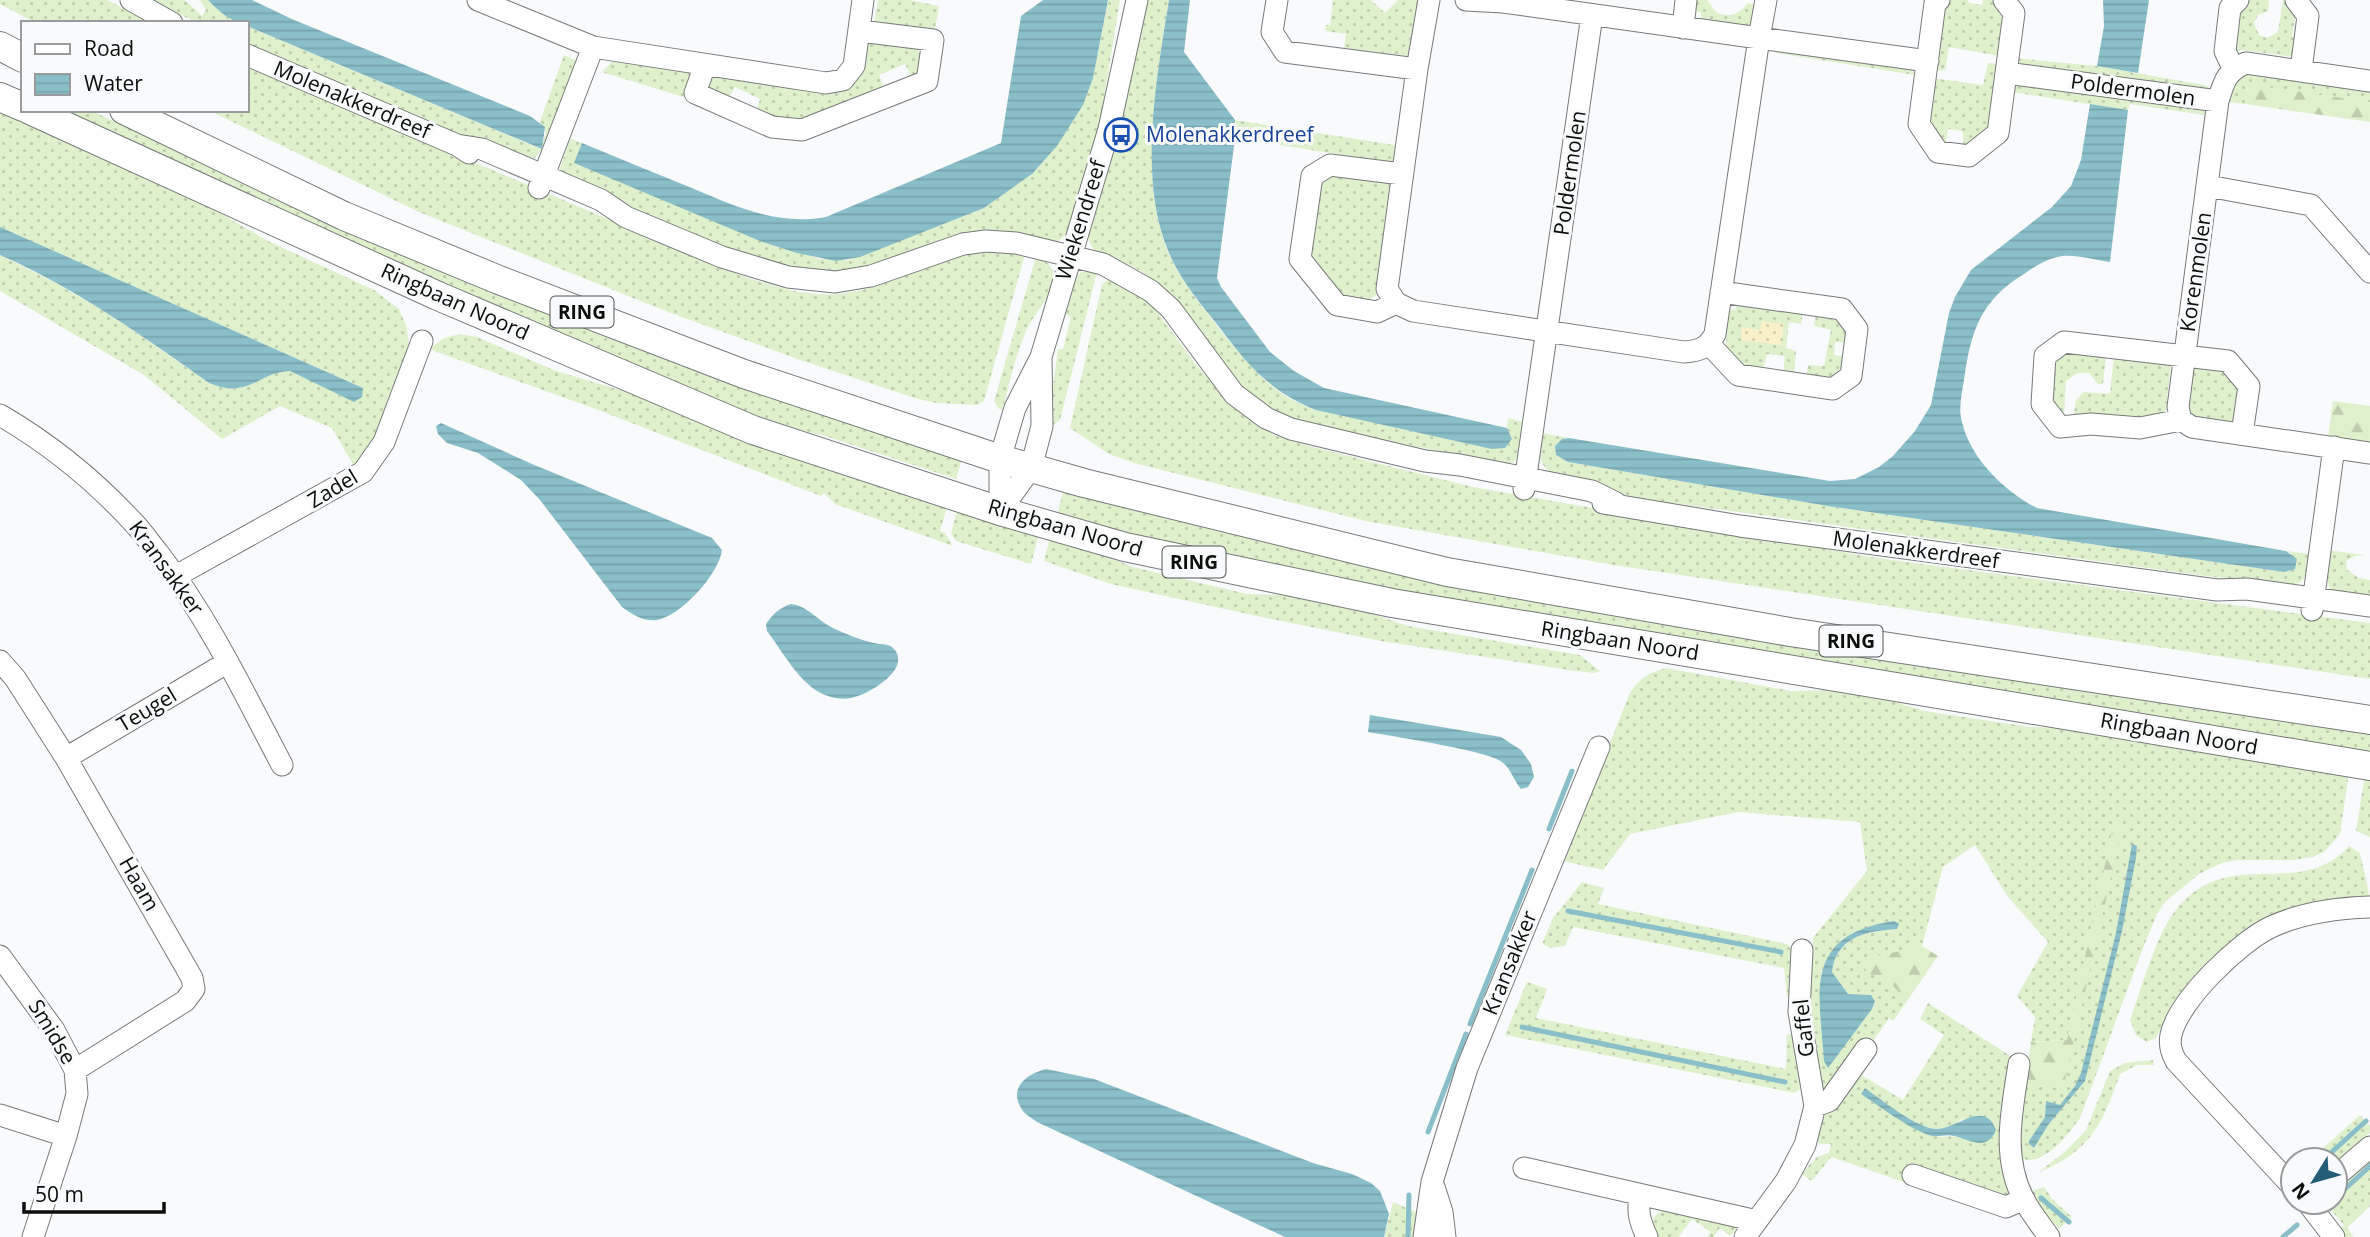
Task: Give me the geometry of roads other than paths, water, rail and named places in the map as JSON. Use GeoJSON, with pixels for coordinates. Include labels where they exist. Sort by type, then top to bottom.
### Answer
{"type":"FeatureCollection","features":[{"type":"Feature","properties":{"kind":"main road"},"geometry":{"type":"LineString","coordinates":[[0,46],[21,57]]}},
{"type":"Feature","properties":{"kind":"main road"},"geometry":{"type":"LineString","coordinates":[[0,97],[21,106]]}},
{"type":"Feature","properties":{"kind":"main road","name":"Ringbaan Noord"},"geometry":{"type":"LineString","coordinates":[[34,112],[438,296],[752,430],[1000,511],[1125,547],[1392,603],[2370,766]]}},
{"type":"Feature","properties":{"kind":"main road","name":"Ringbaan Noord"},"geometry":{"type":"LineString","coordinates":[[128,112],[344,216],[499,280],[744,374],[1000,459],[1084,483],[1447,572],[1790,632],[2370,720]]}},
{"type":"Feature","properties":{"kind":"street"},"geometry":{"type":"LineString","coordinates":[[131,0],[168,21]]}},
{"type":"Feature","properties":{"kind":"street"},"geometry":{"type":"LineString","coordinates":[[478,0],[593,47],[826,83],[844,80],[854,66],[863,0]]}},
{"type":"Feature","properties":{"kind":"street","name":"Wiekendreef"},"geometry":{"type":"LineString","coordinates":[[1000,511],[1000,459],[1015,408],[1041,357],[1109,129],[1137,0]]}},
{"type":"Feature","properties":{"kind":"street"},"geometry":{"type":"LineString","coordinates":[[1277,0],[1272,32],[1285,52],[1417,69]]}},
{"type":"Feature","properties":{"kind":"street"},"geometry":{"type":"LineString","coordinates":[[1429,0],[1387,289],[1396,303],[1413,310],[1684,352],[1696,351],[1710,345],[1715,334],[1766,0]]}},
{"type":"Feature","properties":{"kind":"street"},"geometry":{"type":"LineString","coordinates":[[1466,0],[1503,1],[1928,61]]}},
{"type":"Feature","properties":{"kind":"street"},"geometry":{"type":"LineString","coordinates":[[1682,28],[1686,0]]}},
{"type":"Feature","properties":{"kind":"street"},"geometry":{"type":"LineString","coordinates":[[1939,0],[1935,3],[1919,124],[1938,152],[1969,156],[1998,133],[2014,13],[2004,0]]}},
{"type":"Feature","properties":{"kind":"street"},"geometry":{"type":"LineString","coordinates":[[2238,0],[2230,8],[2225,51],[2233,68],[2246,63],[2370,80]]}},
{"type":"Feature","properties":{"kind":"street"},"geometry":{"type":"LineString","coordinates":[[2296,0],[2308,16],[2301,70]]}},
{"type":"Feature","properties":{"kind":"street","name":"Poldermolen"},"geometry":{"type":"LineString","coordinates":[[1525,483],[1592,15]]}},
{"type":"Feature","properties":{"kind":"street"},"geometry":{"type":"LineString","coordinates":[[705,65],[695,93],[772,127],[802,130],[927,81],[933,40],[860,31]]}},
{"type":"Feature","properties":{"kind":"street"},"geometry":{"type":"LineString","coordinates":[[541,182],[593,47]]}},
{"type":"Feature","properties":{"kind":"street","name":"Molenakkerdreef"},"geometry":{"type":"LineString","coordinates":[[248,55],[457,145],[482,149],[541,182],[601,200],[626,217],[722,257],[788,277],[835,282],[871,276],[963,244],[986,241],[1016,243],[1103,264],[1150,290],[1171,309],[1234,394],[1266,418],[1291,429],[1525,483],[1592,491],[1616,503],[1740,526],[2217,590],[2245,601],[2370,606]]}},
{"type":"Feature","properties":{"kind":"street","name":"Korenmolen"},"geometry":{"type":"LineString","coordinates":[[2181,420],[2178,407],[2218,102],[2233,68]]}},
{"type":"Feature","properties":{"kind":"street","name":"Poldermolen"},"geometry":{"type":"LineString","coordinates":[[2006,73],[2218,102]]}},
{"type":"Feature","properties":{"kind":"street"},"geometry":{"type":"LineString","coordinates":[[1396,303],[1377,312],[1337,305],[1300,259],[1312,176],[1330,165],[1402,174]]}},
{"type":"Feature","properties":{"kind":"street","name":"Korenmolen"},"geometry":{"type":"LineString","coordinates":[[2208,186],[2311,205],[2370,272]]}},
{"type":"Feature","properties":{"kind":"street"},"geometry":{"type":"LineString","coordinates":[[1710,345],[1738,375],[1833,389],[1851,376],[1857,329],[1842,309],[1721,292]]}},
{"type":"Feature","properties":{"kind":"street","name":"Zadel"},"geometry":{"type":"LineString","coordinates":[[176,576],[362,472],[384,442],[422,341]]}},
{"type":"Feature","properties":{"kind":"street","name":"Korenmolen"},"geometry":{"type":"LineString","coordinates":[[2242,434],[2249,386],[2228,361],[2064,342],[2045,356],[2042,404],[2060,427],[2091,424],[2140,428],[2181,420],[2192,427],[2370,453]]}},
{"type":"Feature","properties":{"kind":"street","name":"Wiekendreef"},"geometry":{"type":"LineString","coordinates":[[1000,511],[1031,468],[1042,426],[1041,357]]}},
{"type":"Feature","properties":{"kind":"street","name":"Kransakker"},"geometry":{"type":"LineString","coordinates":[[0,415],[26,430],[82,473],[134,522],[176,576],[228,662],[282,765]]}},
{"type":"Feature","properties":{"kind":"street"},"geometry":{"type":"LineString","coordinates":[[2312,604],[2334,447]]}},
{"type":"Feature","properties":{"kind":"street","name":"Molenakkerdreef"},"geometry":{"type":"LineString","coordinates":[[2312,604],[2370,618]]}},
{"type":"Feature","properties":{"kind":"street","name":"Haam"},"geometry":{"type":"LineString","coordinates":[[0,661],[15,678],[66,758],[192,978],[194,989],[185,1002],[75,1070]]}},
{"type":"Feature","properties":{"kind":"street","name":"Teugel"},"geometry":{"type":"LineString","coordinates":[[66,758],[228,662]]}},
{"type":"Feature","properties":{"kind":"street","name":"Kransakker"},"geometry":{"type":"LineString","coordinates":[[1424,1237],[1432,1182],[1467,1068],[1599,747]]}},
{"type":"Feature","properties":{"kind":"street"},"geometry":{"type":"LineString","coordinates":[[2279,1172],[2176,1060],[2170,1043],[2171,1032],[2208,977],[2243,944],[2271,927],[2304,917],[2343,907],[2370,907]]}},
{"type":"Feature","properties":{"kind":"street","name":"Gaffel"},"geometry":{"type":"LineString","coordinates":[[1524,1168],[1640,1196],[1751,1229],[1786,1181],[1805,1145],[1815,1106],[1799,1012],[1802,950]]}},
{"type":"Feature","properties":{"kind":"street","name":"Smidse"},"geometry":{"type":"LineString","coordinates":[[0,956],[54,1030],[75,1070],[77,1094],[33,1237]]}},
{"type":"Feature","properties":{"kind":"street"},"geometry":{"type":"LineString","coordinates":[[1815,1106],[1829,1101],[1866,1049]]}},
{"type":"Feature","properties":{"kind":"street"},"geometry":{"type":"LineString","coordinates":[[2019,1064],[2009,1128],[2011,1161],[2024,1199],[2049,1237]]}},
{"type":"Feature","properties":{"kind":"street"},"geometry":{"type":"LineString","coordinates":[[0,1115],[66,1136]]}},
{"type":"Feature","properties":{"kind":"street"},"geometry":{"type":"LineString","coordinates":[[2349,1165],[2370,1147]]}},
{"type":"Feature","properties":{"kind":"street"},"geometry":{"type":"LineString","coordinates":[[1913,1175],[2006,1207],[2024,1199]]}},
{"type":"Feature","properties":{"kind":"street"},"geometry":{"type":"LineString","coordinates":[[1432,1182],[1442,1212],[1445,1237]]}},
{"type":"Feature","properties":{"kind":"street"},"geometry":{"type":"LineString","coordinates":[[1640,1196],[1640,1223],[1647,1237]]}},
{"type":"Feature","properties":{"kind":"street"},"geometry":{"type":"LineString","coordinates":[[2315,1216],[2324,1233]]}},
{"type":"Feature","properties":{"kind":"water"},"geometry":{"type":"Polygon","coordinates":[[[208,0],[252,0],[294,20],[530,116],[545,127],[542,149],[248,26],[248,21],[236,21],[208,0]]]}},
{"type":"Feature","properties":{"kind":"water"},"geometry":{"type":"Polygon","coordinates":[[[1043,0],[1108,0],[1093,78],[1083,105],[1057,146],[1032,174],[984,208],[860,257],[836,261],[797,253],[760,241],[574,163],[582,143],[752,211],[788,219],[826,217],[1001,143],[1021,16],[1043,0]]]}},
{"type":"Feature","properties":{"kind":"water"},"geometry":{"type":"Polygon","coordinates":[[[1169,0],[1190,0],[1184,52],[1235,120],[1217,278],[1221,287],[1270,352],[1294,371],[1324,388],[1507,428],[1512,439],[1505,448],[1492,449],[1316,410],[1300,403],[1273,386],[1251,366],[1197,300],[1177,270],[1167,248],[1158,220],[1153,189],[1155,92],[1169,0]]]}},
{"type":"Feature","properties":{"kind":"water"},"geometry":{"type":"Polygon","coordinates":[[[2103,0],[2149,0],[2138,73],[2097,66],[2104,26],[2103,0]]]}},
{"type":"Feature","properties":{"kind":"water"},"geometry":{"type":"Polygon","coordinates":[[[2090,104],[2128,110],[2110,262],[2070,256],[2053,258],[2036,266],[1997,295],[1980,319],[1970,347],[1960,406],[1966,435],[1981,461],[2001,483],[2037,508],[2286,551],[2297,559],[2295,569],[2284,572],[1828,506],[1568,462],[1556,455],[1555,446],[1562,439],[1569,438],[1830,481],[1855,479],[1879,467],[1893,456],[1915,431],[1931,405],[1949,313],[1971,270],[2052,207],[2071,186],[2081,160],[2090,104]]]}},
{"type":"Feature","properties":{"kind":"water"},"geometry":{"type":"Polygon","coordinates":[[[0,227],[363,388],[362,397],[354,402],[290,371],[279,372],[244,387],[223,387],[209,383],[82,298],[0,255],[0,227]]]}},
{"type":"Feature","properties":{"kind":"water"},"geometry":{"type":"Polygon","coordinates":[[[441,423],[532,464],[712,538],[722,550],[714,570],[687,602],[667,617],[652,620],[634,615],[622,607],[540,500],[521,480],[478,453],[447,443],[438,434],[436,426],[441,423]]]}},
{"type":"Feature","properties":{"kind":"water"},"geometry":{"type":"Polygon","coordinates":[[[791,604],[803,608],[843,632],[892,647],[898,657],[893,673],[867,692],[851,698],[834,698],[816,690],[793,667],[767,631],[766,624],[771,617],[791,604]]]}},
{"type":"Feature","properties":{"kind":"water"},"geometry":{"type":"Polygon","coordinates":[[[1370,715],[1501,737],[1521,750],[1531,764],[1534,777],[1528,787],[1521,789],[1505,765],[1493,758],[1439,744],[1368,732],[1370,715]]]}},
{"type":"Feature","properties":{"kind":"water"},"geometry":{"type":"Polygon","coordinates":[[[2132,844],[2137,846],[2136,858],[2122,931],[2085,1081],[2048,1125],[2034,1148],[2029,1141],[2045,1117],[2046,1101],[2060,1105],[2075,1086],[2081,1073],[2116,933],[2132,844]]]}},
{"type":"Feature","properties":{"kind":"water"},"geometry":{"type":"Polygon","coordinates":[[[1894,921],[1899,924],[1897,929],[1855,938],[1840,950],[1835,960],[1832,972],[1848,994],[1871,995],[1875,1001],[1872,1009],[1828,1068],[1824,1061],[1820,1011],[1823,970],[1831,953],[1844,939],[1865,928],[1894,921]]]}},
{"type":"Feature","properties":{"kind":"water"},"geometry":{"type":"Polygon","coordinates":[[[1046,1069],[1094,1079],[1371,1183],[1380,1191],[1389,1214],[1384,1237],[1285,1237],[1037,1122],[1023,1111],[1017,1096],[1018,1089],[1026,1079],[1046,1069]]]}},
{"type":"Feature","properties":{"kind":"water"},"geometry":{"type":"Polygon","coordinates":[[[1865,1088],[1899,1113],[1928,1127],[1944,1128],[1969,1118],[1984,1116],[1996,1130],[1992,1137],[1982,1143],[1951,1135],[1932,1136],[1905,1124],[1861,1094],[1865,1088]]]}},
{"type":"Feature","properties":{"kind":"waterway"},"geometry":{"type":"LineString","coordinates":[[1549,829],[1572,771]]}},
{"type":"Feature","properties":{"kind":"waterway"},"geometry":{"type":"LineString","coordinates":[[1470,1024],[1532,870]]}},
{"type":"Feature","properties":{"kind":"waterway"},"geometry":{"type":"LineString","coordinates":[[1568,911],[1781,952]]}},
{"type":"Feature","properties":{"kind":"waterway"},"geometry":{"type":"LineString","coordinates":[[1522,1027],[1785,1082]]}},
{"type":"Feature","properties":{"kind":"waterway"},"geometry":{"type":"LineString","coordinates":[[1428,1132],[1466,1034]]}},
{"type":"Feature","properties":{"kind":"waterway"},"geometry":{"type":"LineString","coordinates":[[2338,1146],[2366,1121]]}},
{"type":"Feature","properties":{"kind":"waterway"},"geometry":{"type":"LineString","coordinates":[[2349,1185],[2370,1166]]}},
{"type":"Feature","properties":{"kind":"waterway"},"geometry":{"type":"LineString","coordinates":[[1408,1237],[1409,1195]]}},
{"type":"Feature","properties":{"kind":"waterway"},"geometry":{"type":"LineString","coordinates":[[2041,1198],[2069,1222]]}},
{"type":"Feature","properties":{"kind":"waterway"},"geometry":{"type":"LineString","coordinates":[[2283,1237],[2297,1225]]}},
{"type":"Feature","properties":{"kind":"place","name":"Molenakkerdreef"},"geometry":{"type":"Point","coordinates":[1121,135]}}]}
